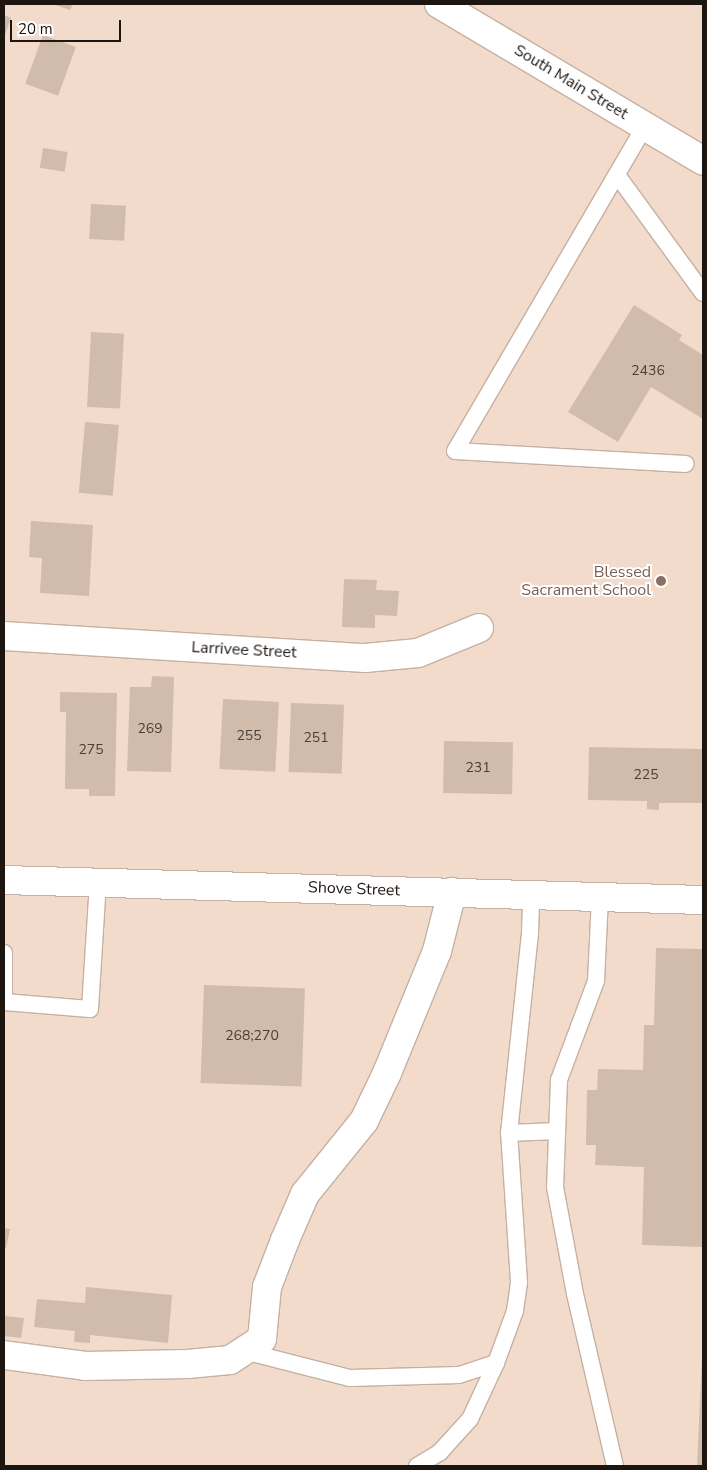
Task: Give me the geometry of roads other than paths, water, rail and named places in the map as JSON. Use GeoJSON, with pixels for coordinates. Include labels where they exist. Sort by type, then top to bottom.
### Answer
{"type":"FeatureCollection","features":[{"type":"Feature","properties":{"kind":"street","name":"South Main Street"},"geometry":{"type":"LineString","coordinates":[[439,4],[703,161]]}},
{"type":"Feature","properties":{"kind":"street","name":"Larrivee Street"},"geometry":{"type":"LineString","coordinates":[[4,636],[365,658],[418,653],[479,628]]}},
{"type":"Feature","properties":{"kind":"street","name":"Shove Street"},"geometry":{"type":"LineString","coordinates":[[4,880],[703,900]]}},
{"type":"Feature","properties":{"kind":"street"},"geometry":{"type":"LineString","coordinates":[[4,1354],[48,1363],[141,1367],[230,1360],[262,1339],[267,1287],[305,1194],[364,1121],[387,1073],[437,951],[452,892]]}},
{"type":"Feature","properties":{"kind":"lane"},"geometry":{"type":"LineString","coordinates":[[645,126],[454,452],[686,464]]}},
{"type":"Feature","properties":{"kind":"lane"},"geometry":{"type":"LineString","coordinates":[[617,175],[703,293]]}},
{"type":"Feature","properties":{"kind":"lane"},"geometry":{"type":"LineString","coordinates":[[4,953],[4,1000],[90,1008],[98,883]]}},
{"type":"Feature","properties":{"kind":"lane"},"geometry":{"type":"LineString","coordinates":[[417,1466],[440,1452],[470,1419],[496,1363],[515,1312],[518,1282],[509,1133],[530,933],[531,895]]}},
{"type":"Feature","properties":{"kind":"lane"},"geometry":{"type":"LineString","coordinates":[[600,897],[596,981],[559,1080],[555,1187],[575,1294],[615,1466]]}},
{"type":"Feature","properties":{"kind":"lane"},"geometry":{"type":"LineString","coordinates":[[509,1133],[557,1131]]}},
{"type":"Feature","properties":{"kind":"lane"},"geometry":{"type":"LineString","coordinates":[[244,1351],[350,1378],[459,1375],[496,1363]]}},
{"type":"Feature","properties":{"kind":"place","name":"Blessed Sacrament School"},"geometry":{"type":"Point","coordinates":[661,581]}}]}
